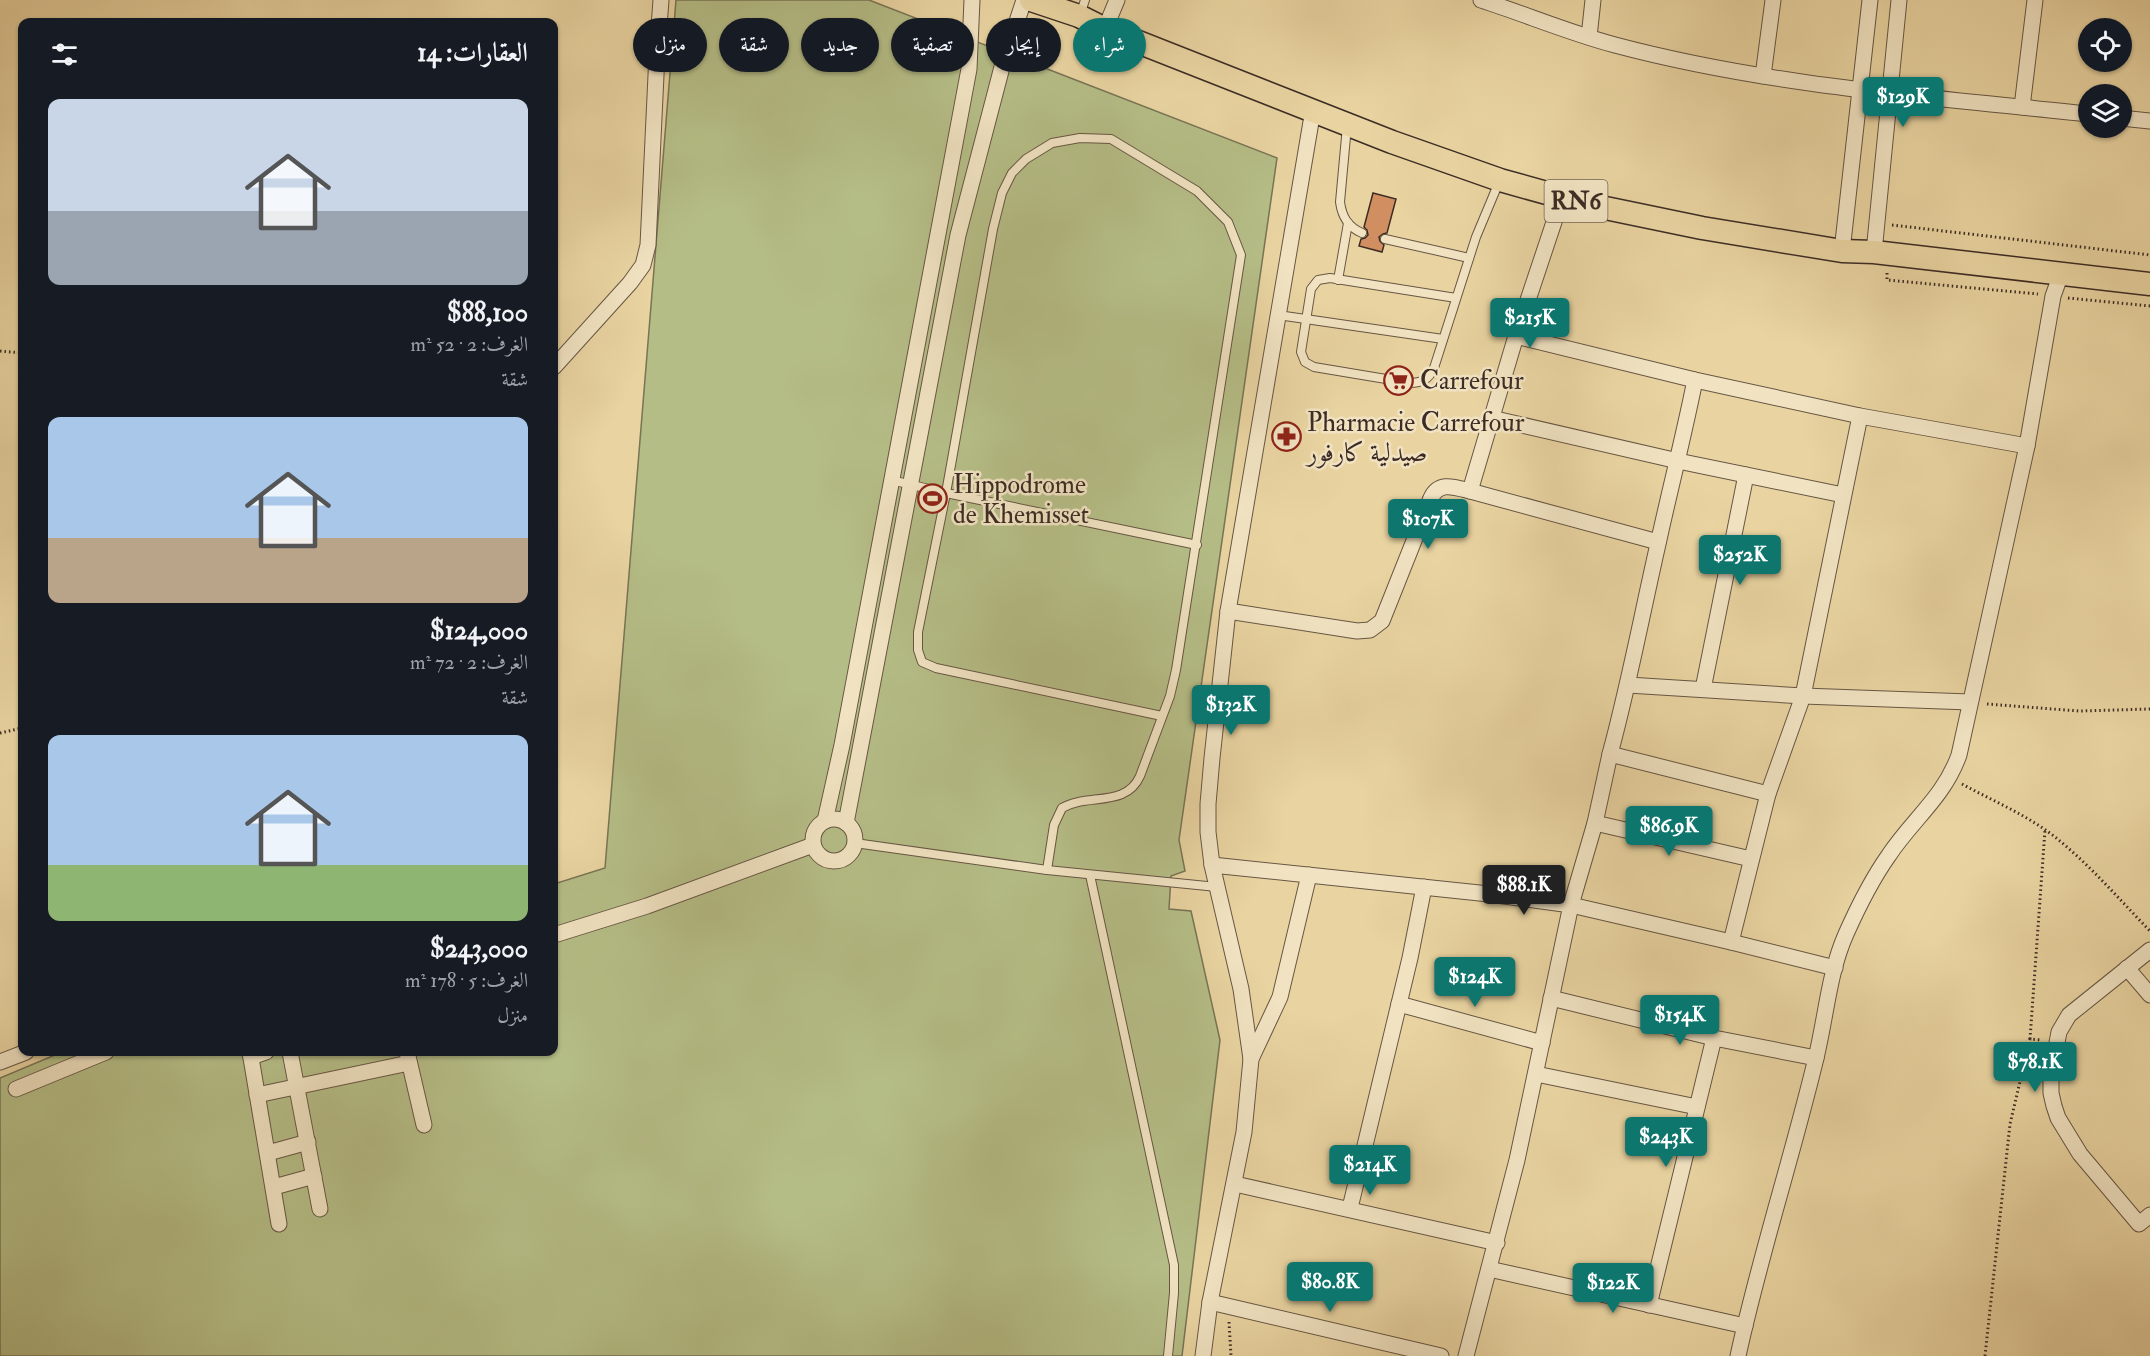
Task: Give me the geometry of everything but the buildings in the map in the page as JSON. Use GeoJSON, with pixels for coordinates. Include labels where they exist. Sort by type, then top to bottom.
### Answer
{"type":"FeatureCollection","features":[{"type":"Feature","properties":{"kind":"main road","name":"RN6"},"geometry":{"type":"LineString","coordinates":[[1031,0],[1082,8]]}},
{"type":"Feature","properties":{"kind":"main road","name":"RN6"},"geometry":{"type":"LineString","coordinates":[[1146,45],[1347,124],[1500,180],[1562,198],[1702,228],[1842,251],[1881,253],[2150,284]]}},
{"type":"Feature","properties":{"kind":"street"},"geometry":{"type":"LineString","coordinates":[[558,363],[618,298],[643,265],[648,244],[657,54],[662,0]]}},
{"type":"Feature","properties":{"kind":"street"},"geometry":{"type":"LineString","coordinates":[[825,821],[842,745],[969,69],[972,0]]}},
{"type":"Feature","properties":{"kind":"street"},"geometry":{"type":"LineString","coordinates":[[846,823],[958,236],[1002,67],[1024,0]]}},
{"type":"Feature","properties":{"kind":"street"},"geometry":{"type":"LineString","coordinates":[[1110,18],[1117,0]]}},
{"type":"Feature","properties":{"kind":"street"},"geometry":{"type":"LineString","coordinates":[[1480,0],[1504,4],[1616,45],[1763,76],[1890,93],[2078,113]]}},
{"type":"Feature","properties":{"kind":"street"},"geometry":{"type":"LineString","coordinates":[[1589,37],[1593,0]]}},
{"type":"Feature","properties":{"kind":"street"},"geometry":{"type":"LineString","coordinates":[[1763,76],[1773,0]]}},
{"type":"Feature","properties":{"kind":"street"},"geometry":{"type":"LineString","coordinates":[[1842,251],[1870,0]]}},
{"type":"Feature","properties":{"kind":"street"},"geometry":{"type":"LineString","coordinates":[[1881,253],[1890,93],[1899,0]]}},
{"type":"Feature","properties":{"kind":"street"},"geometry":{"type":"LineString","coordinates":[[2022,107],[2035,0]]}},
{"type":"Feature","properties":{"kind":"street"},"geometry":{"type":"LineString","coordinates":[[1203,1356],[1210,1302],[1244,1132],[1251,1059],[1241,989],[1212,865],[1208,832],[1208,804],[1228,611],[1313,110]]}},
{"type":"Feature","properties":{"kind":"street"},"geometry":{"type":"LineString","coordinates":[[2132,119],[2150,121]]}},
{"type":"Feature","properties":{"kind":"street"},"geometry":{"type":"LineString","coordinates":[[1470,491],[1516,336],[1562,198]]}},
{"type":"Feature","properties":{"kind":"street"},"geometry":{"type":"LineString","coordinates":[[1738,1356],[1816,1058],[1835,968],[1845,936],[1866,893],[1889,854],[1950,778],[1962,746],[2027,446],[2053,296],[2061,274]]}},
{"type":"Feature","properties":{"kind":"street"},"geometry":{"type":"LineString","coordinates":[[1516,336],[1695,380],[1860,416],[2027,446]]}},
{"type":"Feature","properties":{"kind":"street"},"geometry":{"type":"LineString","coordinates":[[1466,1356],[1497,1243],[1536,1074],[1570,905],[1595,823],[1628,685],[1695,380]]}},
{"type":"Feature","properties":{"kind":"street"},"geometry":{"type":"LineString","coordinates":[[1731,942],[1768,794],[1803,696],[1860,416]]}},
{"type":"Feature","properties":{"kind":"street"},"geometry":{"type":"LineString","coordinates":[[1491,418],[1678,461],[1843,495]]}},
{"type":"Feature","properties":{"kind":"street"},"geometry":{"type":"LineString","coordinates":[[1702,689],[1746,475]]}},
{"type":"Feature","properties":{"kind":"street"},"geometry":{"type":"LineString","coordinates":[[1228,611],[1357,631],[1370,630],[1382,621],[1434,490],[1441,487],[1449,486],[1470,491],[1658,542]]}},
{"type":"Feature","properties":{"kind":"street"},"geometry":{"type":"LineString","coordinates":[[1628,685],[1803,696],[1970,702]]}},
{"type":"Feature","properties":{"kind":"street"},"geometry":{"type":"LineString","coordinates":[[1610,754],[1768,794]]}},
{"type":"Feature","properties":{"kind":"street"},"geometry":{"type":"LineString","coordinates":[[832,819],[846,823],[853,832],[855,843],[853,849],[846,858],[835,862],[823,859],[815,851],[813,845],[814,831],[825,821],[832,819]]}},
{"type":"Feature","properties":{"kind":"street"},"geometry":{"type":"LineString","coordinates":[[1595,823],[1752,860]]}},
{"type":"Feature","properties":{"kind":"street"},"geometry":{"type":"LineString","coordinates":[[558,933],[647,906],[813,845]]}},
{"type":"Feature","properties":{"kind":"street"},"geometry":{"type":"LineString","coordinates":[[1212,865],[1570,905],[1835,968]]}},
{"type":"Feature","properties":{"kind":"street"},"geometry":{"type":"LineString","coordinates":[[1251,1059],[1280,997],[1309,875]]}},
{"type":"Feature","properties":{"kind":"street"},"geometry":{"type":"LineString","coordinates":[[1350,1208],[1400,1004],[1424,887]]}},
{"type":"Feature","properties":{"kind":"street"},"geometry":{"type":"LineString","coordinates":[[2150,950],[2070,1015],[2056,1041],[2052,1074],[2052,1093],[2058,1118],[2080,1154],[2139,1224],[2150,1215]]}},
{"type":"Feature","properties":{"kind":"street"},"geometry":{"type":"LineString","coordinates":[[2127,968],[2150,995]]}},
{"type":"Feature","properties":{"kind":"street"},"geometry":{"type":"LineString","coordinates":[[1551,998],[1714,1038],[1816,1058]]}},
{"type":"Feature","properties":{"kind":"street"},"geometry":{"type":"LineString","coordinates":[[1400,1004],[1542,1043]]}},
{"type":"Feature","properties":{"kind":"street"},"geometry":{"type":"LineString","coordinates":[[1649,1305],[1714,1038]]}},
{"type":"Feature","properties":{"kind":"street"},"geometry":{"type":"LineString","coordinates":[[0,1062],[18,1055]]}},
{"type":"Feature","properties":{"kind":"street"},"geometry":{"type":"LineString","coordinates":[[15,1089],[96,1056]]}},
{"type":"Feature","properties":{"kind":"street"},"geometry":{"type":"LineString","coordinates":[[250,1056],[279,1224]]}},
{"type":"Feature","properties":{"kind":"street"},"geometry":{"type":"LineString","coordinates":[[291,1056],[320,1209]]}},
{"type":"Feature","properties":{"kind":"street"},"geometry":{"type":"LineString","coordinates":[[257,1095],[408,1057],[424,1125]]}},
{"type":"Feature","properties":{"kind":"street"},"geometry":{"type":"LineString","coordinates":[[1536,1074],[1697,1107]]}},
{"type":"Feature","properties":{"kind":"street"},"geometry":{"type":"LineString","coordinates":[[268,1153],[308,1142]]}},
{"type":"Feature","properties":{"kind":"street"},"geometry":{"type":"LineString","coordinates":[[274,1187],[314,1176]]}},
{"type":"Feature","properties":{"kind":"street"},"geometry":{"type":"LineString","coordinates":[[1235,1184],[1350,1208],[1497,1243]]}},
{"type":"Feature","properties":{"kind":"street"},"geometry":{"type":"LineString","coordinates":[[1489,1269],[1745,1326]]}},
{"type":"Feature","properties":{"kind":"street"},"geometry":{"type":"LineString","coordinates":[[1210,1302],[1441,1356]]}},
{"type":"Feature","properties":{"kind":"lane"},"geometry":{"type":"LineString","coordinates":[[1347,124],[1341,210],[1348,223],[1362,233]]}},
{"type":"Feature","properties":{"kind":"lane"},"geometry":{"type":"LineString","coordinates":[[1047,870],[1054,825],[1062,808],[1068,804],[1112,797],[1130,791],[1137,782],[1162,716],[1176,670],[1241,255],[1228,222],[1197,191],[1111,139],[1080,138],[1052,143],[1026,159],[1012,173],[1002,194],[993,229],[946,493],[918,632],[918,650],[922,662],[936,668],[1162,716]]}},
{"type":"Feature","properties":{"kind":"lane"},"geometry":{"type":"LineString","coordinates":[[1456,298],[1324,278],[1314,284],[1311,289],[1301,352],[1305,362],[1309,365],[1410,383],[1423,381],[1432,374],[1469,258],[1500,180]]}},
{"type":"Feature","properties":{"kind":"lane"},"geometry":{"type":"LineString","coordinates":[[1338,280],[1348,223]]}},
{"type":"Feature","properties":{"kind":"lane"},"geometry":{"type":"LineString","coordinates":[[1385,239],[1469,258]]}},
{"type":"Feature","properties":{"kind":"lane"},"geometry":{"type":"LineString","coordinates":[[1278,315],[1443,339]]}},
{"type":"Feature","properties":{"kind":"lane"},"geometry":{"type":"LineString","coordinates":[[891,480],[1197,545]]}},
{"type":"Feature","properties":{"kind":"lane"},"geometry":{"type":"LineString","coordinates":[[855,843],[1047,870],[1217,887]]}},
{"type":"Feature","properties":{"kind":"lane"},"geometry":{"type":"LineString","coordinates":[[1090,875],[1174,1265],[1174,1293],[1168,1356]]}},
{"type":"Feature","properties":{"kind":"path"},"geometry":{"type":"LineString","coordinates":[[2150,255],[1892,225],[1881,253],[1887,280],[2150,306]]}},
{"type":"Feature","properties":{"kind":"path"},"geometry":{"type":"LineString","coordinates":[[0,351],[18,353]]}},
{"type":"Feature","properties":{"kind":"path"},"geometry":{"type":"LineString","coordinates":[[1970,702],[2079,711],[2150,709]]}},
{"type":"Feature","properties":{"kind":"path"},"geometry":{"type":"LineString","coordinates":[[0,733],[18,729]]}},
{"type":"Feature","properties":{"kind":"path"},"geometry":{"type":"LineString","coordinates":[[1950,778],[2045,830],[2078,857],[2150,931]]}},
{"type":"Feature","properties":{"kind":"path"},"geometry":{"type":"LineString","coordinates":[[1985,1356],[2010,1124],[2030,1039],[2045,830]]}},
{"type":"Feature","properties":{"kind":"path"},"geometry":{"type":"LineString","coordinates":[[2030,1039],[2056,1041]]}},
{"type":"Feature","properties":{"kind":"path"},"geometry":{"type":"LineString","coordinates":[[1228,1306],[1231,1356]]}},
{"type":"Feature","properties":{"kind":"green space","name":"Hippodrome de Khemisset"},"geometry":{"type":"Polygon","coordinates":[[[676,0],[869,0],[915,18],[891,18],[891,72],[974,72],[974,41],[986,45],[986,72],[1055,72],[1277,158],[1179,840],[1185,871],[1171,876],[1169,909],[1191,911],[1220,1040],[1182,1356],[0,1356],[0,1078],[52,1056],[558,1056],[558,883],[605,868],[670,72],[707,72],[707,18],[675,18],[676,0]]]}},
{"type":"Feature","properties":{"kind":"place","name":"Carrefour"},"geometry":{"type":"Point","coordinates":[1399,380]}},
{"type":"Feature","properties":{"kind":"place","name":"Pharmacie Carrefour صيدلية كارفور"},"geometry":{"type":"Point","coordinates":[1286,437]}},
{"type":"Feature","properties":{"kind":"place","name":"Hippodrome de Khemisset"},"geometry":{"type":"Point","coordinates":[932,499]}}]}
